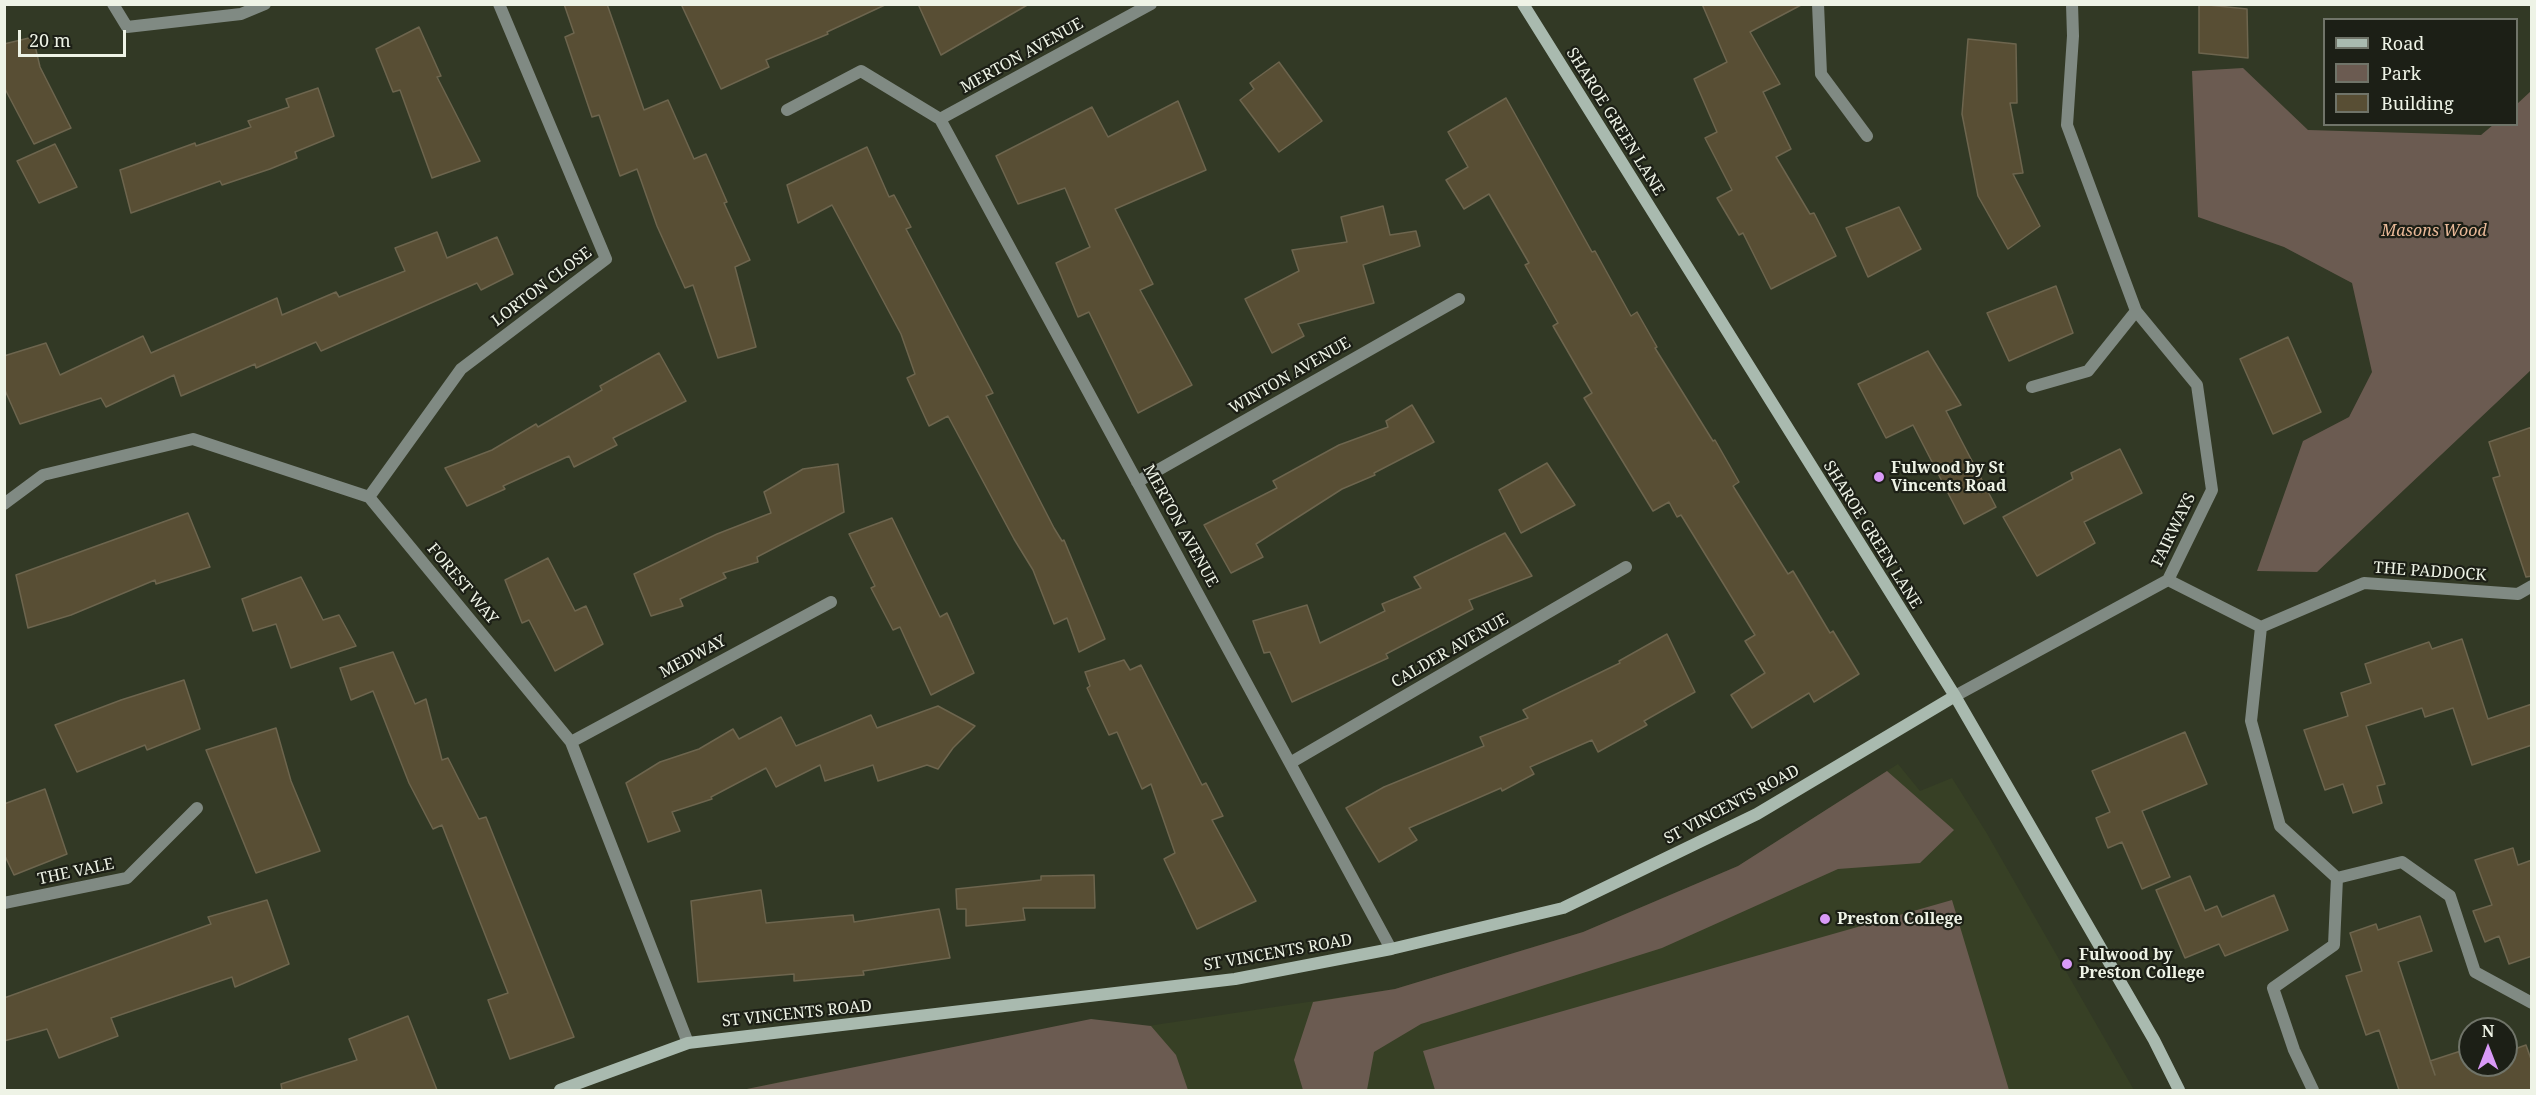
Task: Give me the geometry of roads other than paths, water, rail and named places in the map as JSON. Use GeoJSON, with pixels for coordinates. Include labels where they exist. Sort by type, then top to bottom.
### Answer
{"type":"FeatureCollection","features":[{"type":"Feature","properties":{"kind":"street"},"geometry":{"type":"LineString","coordinates":[[113,4],[127,27],[241,14],[266,4]]}},
{"type":"Feature","properties":{"kind":"street","name":"LORTON CLOSE"},"geometry":{"type":"LineString","coordinates":[[369,497],[461,369],[606,259],[499,4]]}},
{"type":"Feature","properties":{"kind":"street","name":"MERTON AVENUE"},"geometry":{"type":"LineString","coordinates":[[1151,4],[940,119],[1391,949]]}},
{"type":"Feature","properties":{"kind":"street","name":"SHAROE GREEN LANE"},"geometry":{"type":"LineString","coordinates":[[1523,4],[1955,696],[2154,1040],[2179,1090]]}},
{"type":"Feature","properties":{"kind":"street"},"geometry":{"type":"LineString","coordinates":[[1818,4],[1821,74],[1867,136]]}},
{"type":"Feature","properties":{"kind":"street","name":"FAIRWAYS"},"geometry":{"type":"LineString","coordinates":[[1955,696],[2168,580],[2212,490],[2197,385],[2136,311],[2067,125],[2073,36],[2072,4]]}},
{"type":"Feature","properties":{"kind":"street"},"geometry":{"type":"LineString","coordinates":[[787,110],[861,71],[940,119]]}},
{"type":"Feature","properties":{"kind":"street","name":"WINTON AVENUE"},"geometry":{"type":"LineString","coordinates":[[1137,482],[1459,299]]}},
{"type":"Feature","properties":{"kind":"street"},"geometry":{"type":"LineString","coordinates":[[2032,387],[2088,370],[2136,311]]}},
{"type":"Feature","properties":{"kind":"street"},"geometry":{"type":"LineString","coordinates":[[4,504],[43,475],[193,439],[369,497]]}},
{"type":"Feature","properties":{"kind":"street","name":"FOREST WAY"},"geometry":{"type":"LineString","coordinates":[[369,497],[571,742],[688,1043]]}},
{"type":"Feature","properties":{"kind":"street","name":"CALDER AVENUE"},"geometry":{"type":"LineString","coordinates":[[1290,763],[1626,567]]}},
{"type":"Feature","properties":{"kind":"street"},"geometry":{"type":"LineString","coordinates":[[2168,580],[2261,627],[2250,721],[2280,826],[2337,878]]}},
{"type":"Feature","properties":{"kind":"street","name":"THE PADDOCK"},"geometry":{"type":"LineString","coordinates":[[2261,627],[2364,584],[2518,594],[2532,586]]}},
{"type":"Feature","properties":{"kind":"street","name":"MEDWAY"},"geometry":{"type":"LineString","coordinates":[[571,742],[831,602]]}},
{"type":"Feature","properties":{"kind":"street","name":"ST VINCENTS ROAD"},"geometry":{"type":"LineString","coordinates":[[560,1090],[688,1043],[1235,979],[1391,949],[1563,908],[1757,814],[1955,696]]}},
{"type":"Feature","properties":{"kind":"street","name":"THE VALE"},"geometry":{"type":"LineString","coordinates":[[4,903],[127,878],[197,808]]}},
{"type":"Feature","properties":{"kind":"street"},"geometry":{"type":"LineString","coordinates":[[2337,878],[2402,862],[2450,896],[2475,972],[2532,1003]]}},
{"type":"Feature","properties":{"kind":"street"},"geometry":{"type":"LineString","coordinates":[[2313,1090],[2294,1050],[2273,988],[2334,945],[2337,878]]}},
{"type":"Feature","properties":{"kind":"place","name":"Fulwood by St Vincents Road"},"geometry":{"type":"Point","coordinates":[1879,477]}},
{"type":"Feature","properties":{"kind":"place","name":"Preston College"},"geometry":{"type":"Point","coordinates":[1825,919]}},
{"type":"Feature","properties":{"kind":"place","name":"Fulwood by Preston College"},"geometry":{"type":"Point","coordinates":[2067,964]}},
{"type":"Feature","properties":{"kind":"park label","name":"Masons Wood"},"geometry":{"type":"Point","coordinates":[2434,231]}}]}
